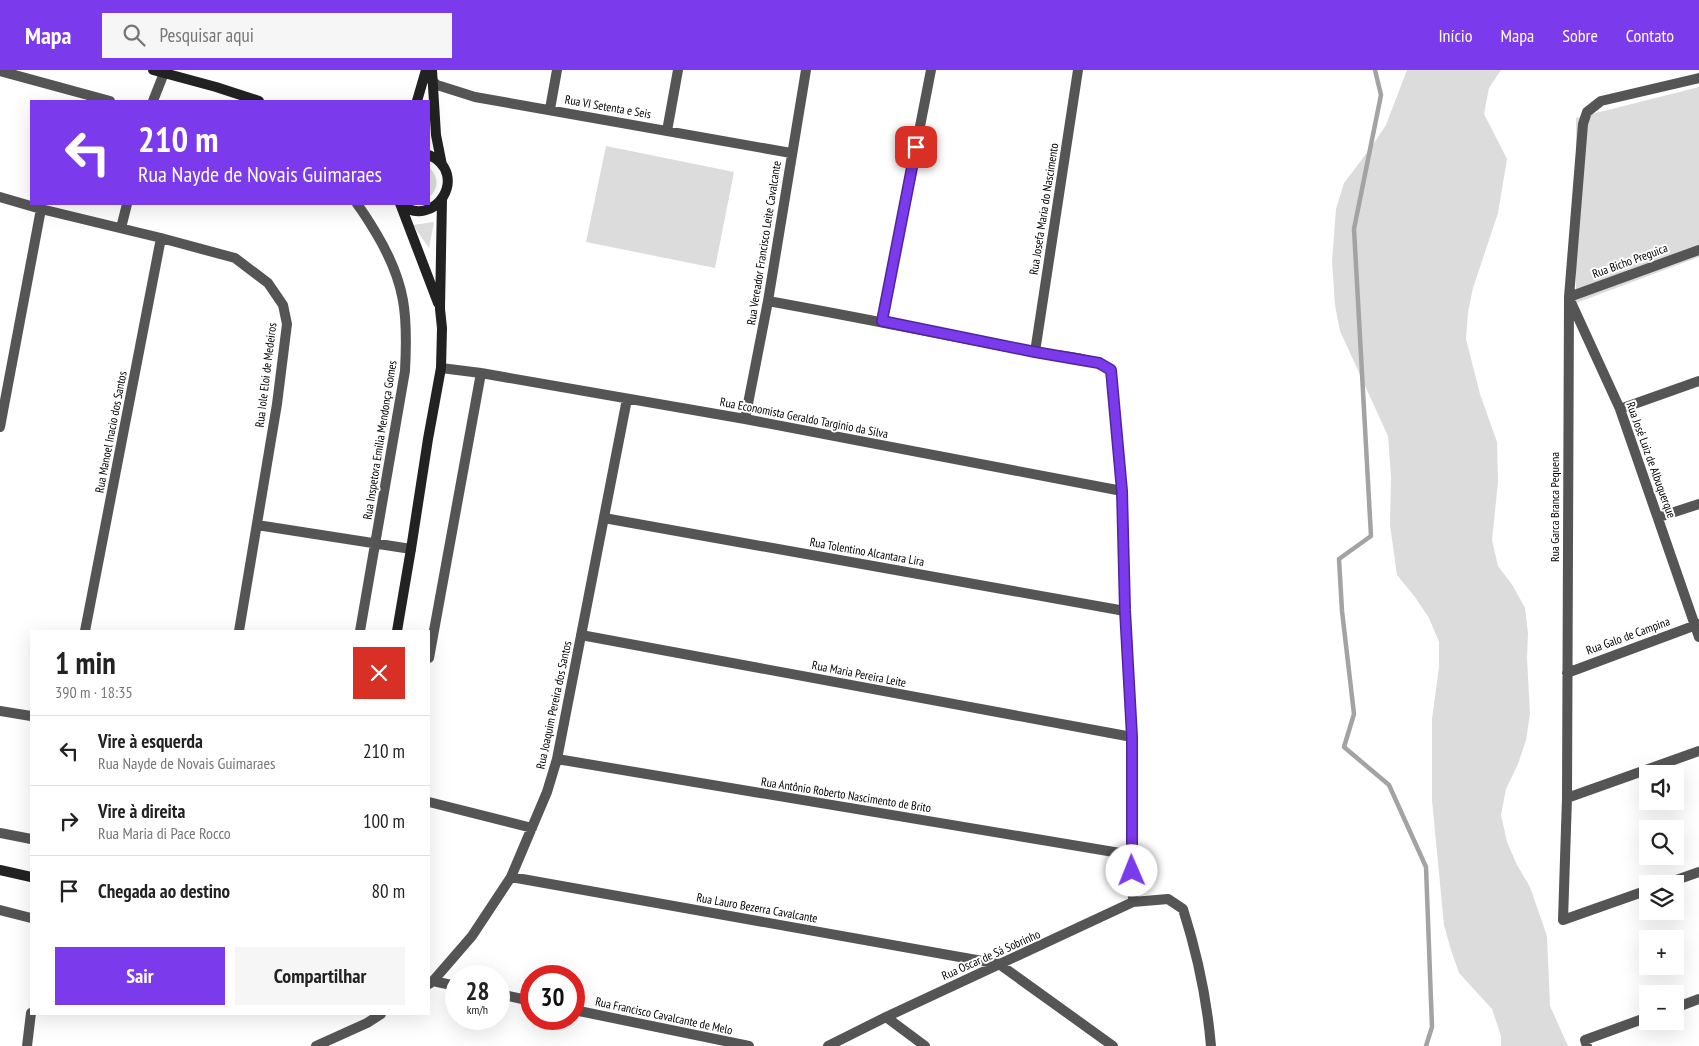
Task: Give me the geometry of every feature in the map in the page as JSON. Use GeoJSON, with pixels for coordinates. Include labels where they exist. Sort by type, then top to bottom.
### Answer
{"type":"FeatureCollection","features":[{"type":"Feature","properties":{"kind":"main road"},"geometry":{"type":"LineString","coordinates":[[153,70],[256,100]]}},
{"type":"Feature","properties":{"kind":"main road"},"geometry":{"type":"LineString","coordinates":[[418,100],[429,74]]}},
{"type":"Feature","properties":{"kind":"main road"},"geometry":{"type":"LineString","coordinates":[[397,630],[441,368],[442,199],[448,182],[442,166],[436,135],[429,74]]}},
{"type":"Feature","properties":{"kind":"main road"},"geometry":{"type":"LineString","coordinates":[[430,156],[442,166]]}},
{"type":"Feature","properties":{"kind":"main road"},"geometry":{"type":"LineString","coordinates":[[400,205],[416,211],[423,211],[431,209],[442,199]]}},
{"type":"Feature","properties":{"kind":"main road"},"geometry":{"type":"LineString","coordinates":[[400,205],[440,309]]}},
{"type":"Feature","properties":{"kind":"main road"},"geometry":{"type":"LineString","coordinates":[[0,870],[30,877]]}},
{"type":"Feature","properties":{"kind":"street"},"geometry":{"type":"LineString","coordinates":[[550,109],[557,70]]}},
{"type":"Feature","properties":{"kind":"street"},"geometry":{"type":"LineString","coordinates":[[667,131],[678,70]]}},
{"type":"Feature","properties":{"kind":"street","name":"Rua Vereador Francisco Leite Cavalcante"},"geometry":{"type":"LineString","coordinates":[[745,419],[768,301],[806,70]]}},
{"type":"Feature","properties":{"kind":"street"},"geometry":{"type":"LineString","coordinates":[[882,321],[931,70]]}},
{"type":"Feature","properties":{"kind":"street","name":"Rua Josefa Maria do Nascimento"},"geometry":{"type":"LineString","coordinates":[[1035,352],[1078,70]]}},
{"type":"Feature","properties":{"kind":"street"},"geometry":{"type":"LineString","coordinates":[[0,71],[106,100]]}},
{"type":"Feature","properties":{"kind":"street"},"geometry":{"type":"LineString","coordinates":[[153,100],[164,73]]}},
{"type":"Feature","properties":{"kind":"street","name":"Rua VI Setenta e Seis"},"geometry":{"type":"LineString","coordinates":[[429,74],[438,86],[475,96],[791,153]]}},
{"type":"Feature","properties":{"kind":"street","name":"Rua Garca Branca Pequena"},"geometry":{"type":"LineString","coordinates":[[1639,893],[1563,920],[1567,798],[1569,296],[1584,124],[1587,112],[1601,101],[1699,78]]}},
{"type":"Feature","properties":{"kind":"street","name":"Rua Iole Eloi de Medeiros"},"geometry":{"type":"LineString","coordinates":[[0,197],[235,258],[268,282],[283,305],[287,324],[277,404],[239,630]]}},
{"type":"Feature","properties":{"kind":"street"},"geometry":{"type":"LineString","coordinates":[[121,228],[127,205]]}},
{"type":"Feature","properties":{"kind":"street","name":"Rua Inspetora Emília Mendonça Gomes"},"geometry":{"type":"LineString","coordinates":[[358,205],[386,249],[402,287],[407,335],[405,371],[360,630]]}},
{"type":"Feature","properties":{"kind":"street"},"geometry":{"type":"LineString","coordinates":[[0,426],[41,209]]}},
{"type":"Feature","properties":{"kind":"street","name":"Rua Manoel Inacio dos Santos"},"geometry":{"type":"LineString","coordinates":[[85,630],[161,238]]}},
{"type":"Feature","properties":{"kind":"street","name":"Rua Bicho Preguica"},"geometry":{"type":"LineString","coordinates":[[1569,296],[1699,250]]}},
{"type":"Feature","properties":{"kind":"street","name":"Rua José Luiz de Albuquerque"},"geometry":{"type":"LineString","coordinates":[[1569,296],[1620,408],[1697,624],[1699,636]]}},
{"type":"Feature","properties":{"kind":"street"},"geometry":{"type":"LineString","coordinates":[[768,301],[1099,363],[1111,370],[1122,491],[1125,610],[1132,737],[1134,902]]}},
{"type":"Feature","properties":{"kind":"street"},"geometry":{"type":"LineString","coordinates":[[430,653],[481,373],[441,368]]}},
{"type":"Feature","properties":{"kind":"street","name":"Rua Economista Geraldo Targinio da Silva"},"geometry":{"type":"LineString","coordinates":[[481,373],[745,419],[1122,491]]}},
{"type":"Feature","properties":{"kind":"street"},"geometry":{"type":"LineString","coordinates":[[1620,408],[1699,381]]}},
{"type":"Feature","properties":{"kind":"street","name":"Rua Joaquim Pereira dos Santos"},"geometry":{"type":"LineString","coordinates":[[431,982],[472,936],[511,877],[532,828],[557,759],[627,399]]}},
{"type":"Feature","properties":{"kind":"street"},"geometry":{"type":"LineString","coordinates":[[1658,517],[1699,504]]}},
{"type":"Feature","properties":{"kind":"street","name":"Rua Tolentino Alcantara Lira"},"geometry":{"type":"LineString","coordinates":[[604,518],[1125,610]]}},
{"type":"Feature","properties":{"kind":"street"},"geometry":{"type":"LineString","coordinates":[[257,525],[376,542],[411,549]]}},
{"type":"Feature","properties":{"kind":"street","name":"Rua Galo de Campina"},"geometry":{"type":"LineString","coordinates":[[1567,672],[1697,624]]}},
{"type":"Feature","properties":{"kind":"street","name":"Rua Maria Pereira Leite"},"geometry":{"type":"LineString","coordinates":[[581,635],[1132,737]]}},
{"type":"Feature","properties":{"kind":"street"},"geometry":{"type":"LineString","coordinates":[[0,711],[30,716]]}},
{"type":"Feature","properties":{"kind":"street"},"geometry":{"type":"LineString","coordinates":[[1567,798],[1699,751]]}},
{"type":"Feature","properties":{"kind":"street","name":"Rua Antônio Roberto Nascimento de Brito"},"geometry":{"type":"LineString","coordinates":[[557,759],[1132,855]]}},
{"type":"Feature","properties":{"kind":"street"},"geometry":{"type":"LineString","coordinates":[[430,802],[532,828]]}},
{"type":"Feature","properties":{"kind":"street"},"geometry":{"type":"LineString","coordinates":[[0,833],[30,839]]}},
{"type":"Feature","properties":{"kind":"street"},"geometry":{"type":"LineString","coordinates":[[1684,877],[1699,872]]}},
{"type":"Feature","properties":{"kind":"street","name":"Rua Lauro Bezerra Cavalcante"},"geometry":{"type":"LineString","coordinates":[[511,877],[999,964]]}},
{"type":"Feature","properties":{"kind":"street","name":"Rua Oscar de Sá Sobrinho"},"geometry":{"type":"LineString","coordinates":[[828,1046],[886,1017],[1134,902],[1168,899],[1183,909],[1194,942],[1209,1021],[1211,1046]]}},
{"type":"Feature","properties":{"kind":"street"},"geometry":{"type":"LineString","coordinates":[[0,910],[30,918]]}},
{"type":"Feature","properties":{"kind":"street"},"geometry":{"type":"LineString","coordinates":[[999,964],[1113,1046]]}},
{"type":"Feature","properties":{"kind":"street"},"geometry":{"type":"LineString","coordinates":[[431,982],[445,984]]}},
{"type":"Feature","properties":{"kind":"street"},"geometry":{"type":"LineString","coordinates":[[1684,1005],[1699,999]]}},
{"type":"Feature","properties":{"kind":"street","name":"Rua Francisco Cavalcante de Melo"},"geometry":{"type":"LineString","coordinates":[[585,1012],[749,1046]]}},
{"type":"Feature","properties":{"kind":"street"},"geometry":{"type":"LineString","coordinates":[[27,1046],[31,1015]]}},
{"type":"Feature","properties":{"kind":"street"},"geometry":{"type":"LineString","coordinates":[[316,1046],[379,1015]]}},
{"type":"Feature","properties":{"kind":"street"},"geometry":{"type":"LineString","coordinates":[[886,1017],[925,1046]]}},
{"type":"Feature","properties":{"kind":"street"},"geometry":{"type":"LineString","coordinates":[[1586,1043],[1639,1021]]}},
{"type":"Feature","properties":{"kind":"shaded area"},"geometry":{"type":"Polygon","coordinates":[[[1407,70],[1501,70],[1489,88],[1484,114],[1507,159],[1498,213],[1473,288],[1468,312],[1466,339],[1480,394],[1497,442],[1498,482],[1492,540],[1498,566],[1513,586],[1525,608],[1528,633],[1527,658],[1530,714],[1526,740],[1518,764],[1506,789],[1501,815],[1507,842],[1517,865],[1530,887],[1547,936],[1550,1006],[1568,1046],[1501,1046],[1501,1036],[1492,1009],[1459,973],[1451,950],[1444,925],[1432,800],[1432,719],[1439,667],[1439,642],[1429,618],[1397,575],[1390,525],[1391,477],[1388,436],[1340,331],[1335,305],[1332,261],[1336,209],[1344,183],[1386,125],[1407,70]]]}},
{"type":"Feature","properties":{"kind":"shaded area"},"geometry":{"type":"Polygon","coordinates":[[[1699,87],[1699,257],[1576,303],[1576,118],[1699,87]]]}},
{"type":"Feature","properties":{"kind":"shaded area"},"geometry":{"type":"Polygon","coordinates":[[[606,146],[734,172],[715,268],[586,242],[606,146]]]}},
{"type":"Feature","properties":{"kind":"shaded area"},"geometry":{"type":"Polygon","coordinates":[[[430,168],[436,178],[436,186],[430,196],[430,168]]]}},
{"type":"Feature","properties":{"kind":"shaded area"},"geometry":{"type":"Polygon","coordinates":[[[434,222],[429,248],[413,225],[434,222]]]}},
{"type":"Feature","properties":{"kind":"waterway"},"geometry":{"type":"LineString","coordinates":[[1375,70],[1381,95],[1354,229],[1371,536],[1339,559],[1342,611],[1354,714],[1344,747],[1389,785],[1426,867],[1432,1027],[1426,1046]]}},
{"type":"Feature","properties":{"kind":"route"},"geometry":{"type":"LineString","coordinates":[[916,147],[882,321],[1099,363],[1111,370],[1122,491],[1125,610],[1132,737],[1132,871]]}}]}
